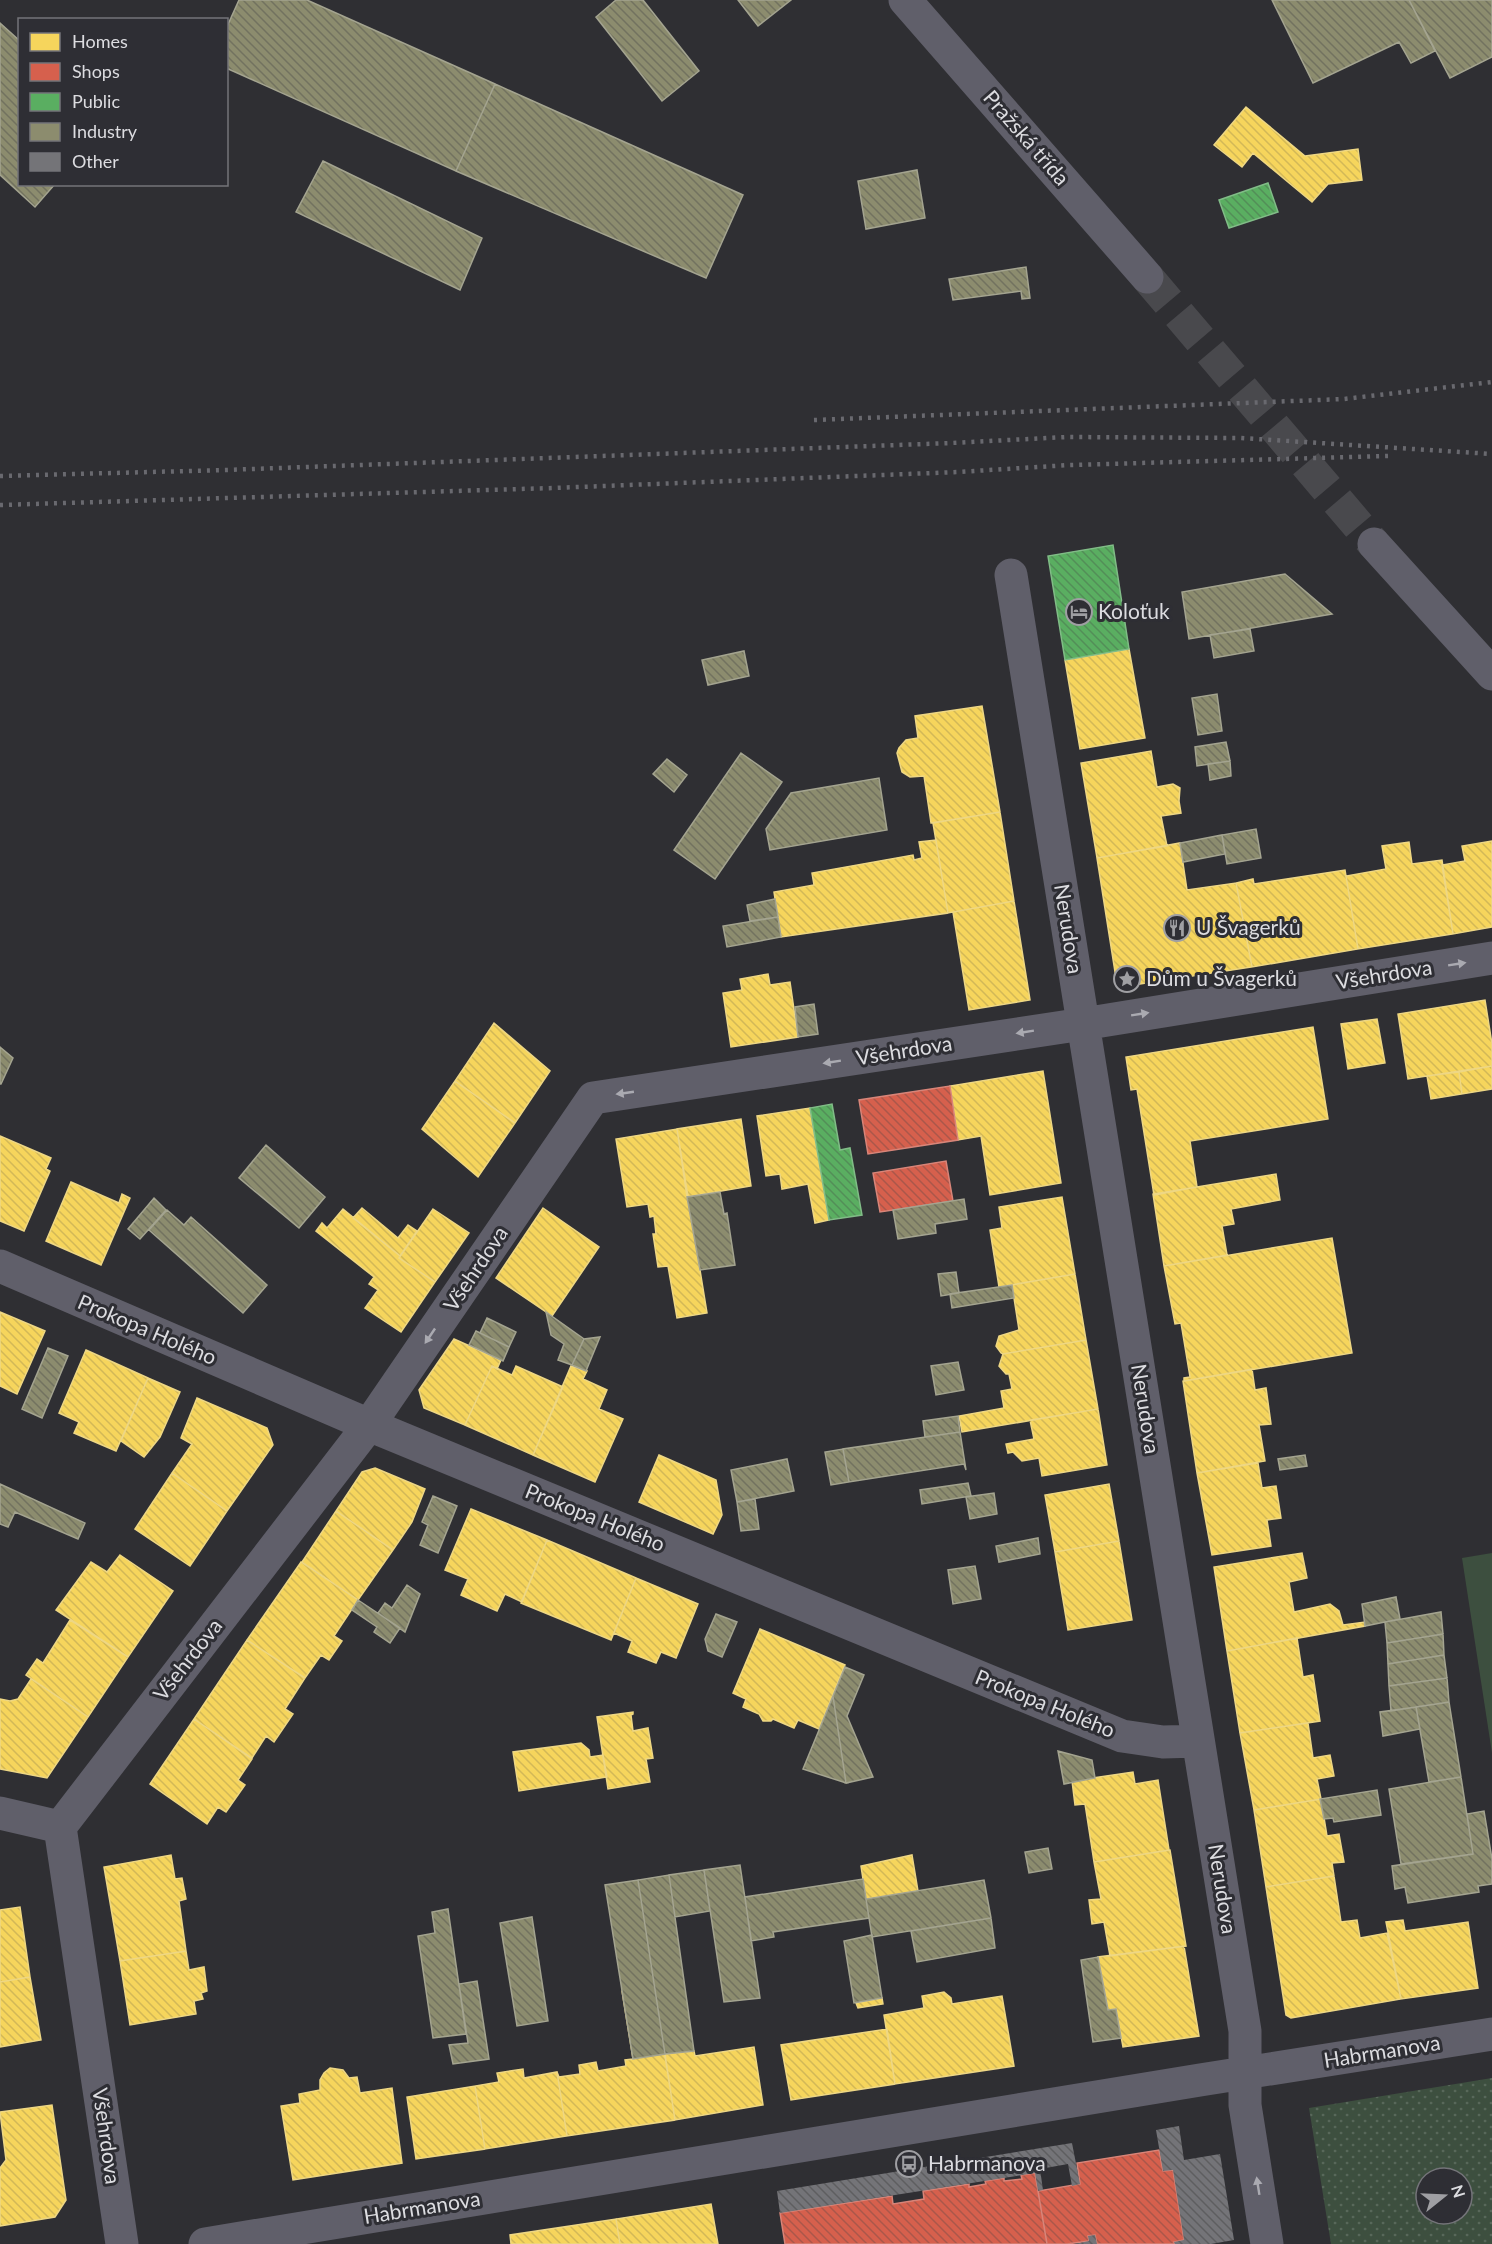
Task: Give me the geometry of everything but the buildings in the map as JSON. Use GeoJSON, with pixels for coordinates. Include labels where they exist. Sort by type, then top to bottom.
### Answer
{"type":"FeatureCollection","features":[{"type":"Feature","properties":{"kind":"street","name":"Pražská třída"},"geometry":{"type":"LineString","coordinates":[[905,0],[1147,277]]}},
{"type":"Feature","properties":{"kind":"street"},"geometry":{"type":"LineString","coordinates":[[1374,544],[1492,674]]}},
{"type":"Feature","properties":{"kind":"street","name":"Nerudova"},"geometry":{"type":"LineString","coordinates":[[1011,575],[1245,2031],[1246,2113],[1267,2244]]}},
{"type":"Feature","properties":{"kind":"street","name":"Všehrdova"},"geometry":{"type":"LineString","coordinates":[[122,2244],[60,1827],[369,1425],[593,1098],[1083,1024],[1492,958]]}},
{"type":"Feature","properties":{"kind":"street","name":"Prokopa Holého"},"geometry":{"type":"LineString","coordinates":[[0,1266],[369,1425],[1122,1736],[1163,1742],[1198,1741]]}},
{"type":"Feature","properties":{"kind":"street"},"geometry":{"type":"LineString","coordinates":[[0,1813],[60,1827]]}},
{"type":"Feature","properties":{"kind":"street","name":"Habrmanova"},"geometry":{"type":"LineString","coordinates":[[206,2244],[1492,2034]]}},
{"type":"Feature","properties":{"kind":"green space"},"geometry":{"type":"Polygon","coordinates":[[[1492,1553],[1492,1753],[1462,1558],[1492,1553]]]}},
{"type":"Feature","properties":{"kind":"green space"},"geometry":{"type":"Polygon","coordinates":[[[1492,2078],[1492,2244],[1331,2244],[1309,2108],[1492,2078]]]}},
{"type":"Feature","properties":{"kind":"tunnel"},"geometry":{"type":"LineString","coordinates":[[1147,277],[1374,544]]}},
{"type":"Feature","properties":{"kind":"railway"},"geometry":{"type":"LineString","coordinates":[[814,420],[1344,399],[1492,382]]}},
{"type":"Feature","properties":{"kind":"railway"},"geometry":{"type":"LineString","coordinates":[[0,476],[226,470],[1067,437],[1241,438],[1492,454]]}},
{"type":"Feature","properties":{"kind":"railway"},"geometry":{"type":"LineString","coordinates":[[0,505],[553,488],[958,472],[1070,465],[1388,456]]}},
{"type":"Feature","properties":{"kind":"place","name":"Koloťuk"},"geometry":{"type":"Point","coordinates":[1079,612]}},
{"type":"Feature","properties":{"kind":"place","name":"U Švagerků"},"geometry":{"type":"Point","coordinates":[1177,928]}},
{"type":"Feature","properties":{"kind":"place","name":"Dům u Švagerků"},"geometry":{"type":"Point","coordinates":[1127,979]}},
{"type":"Feature","properties":{"kind":"place","name":"Habrmanova"},"geometry":{"type":"Point","coordinates":[909,2164]}}]}
